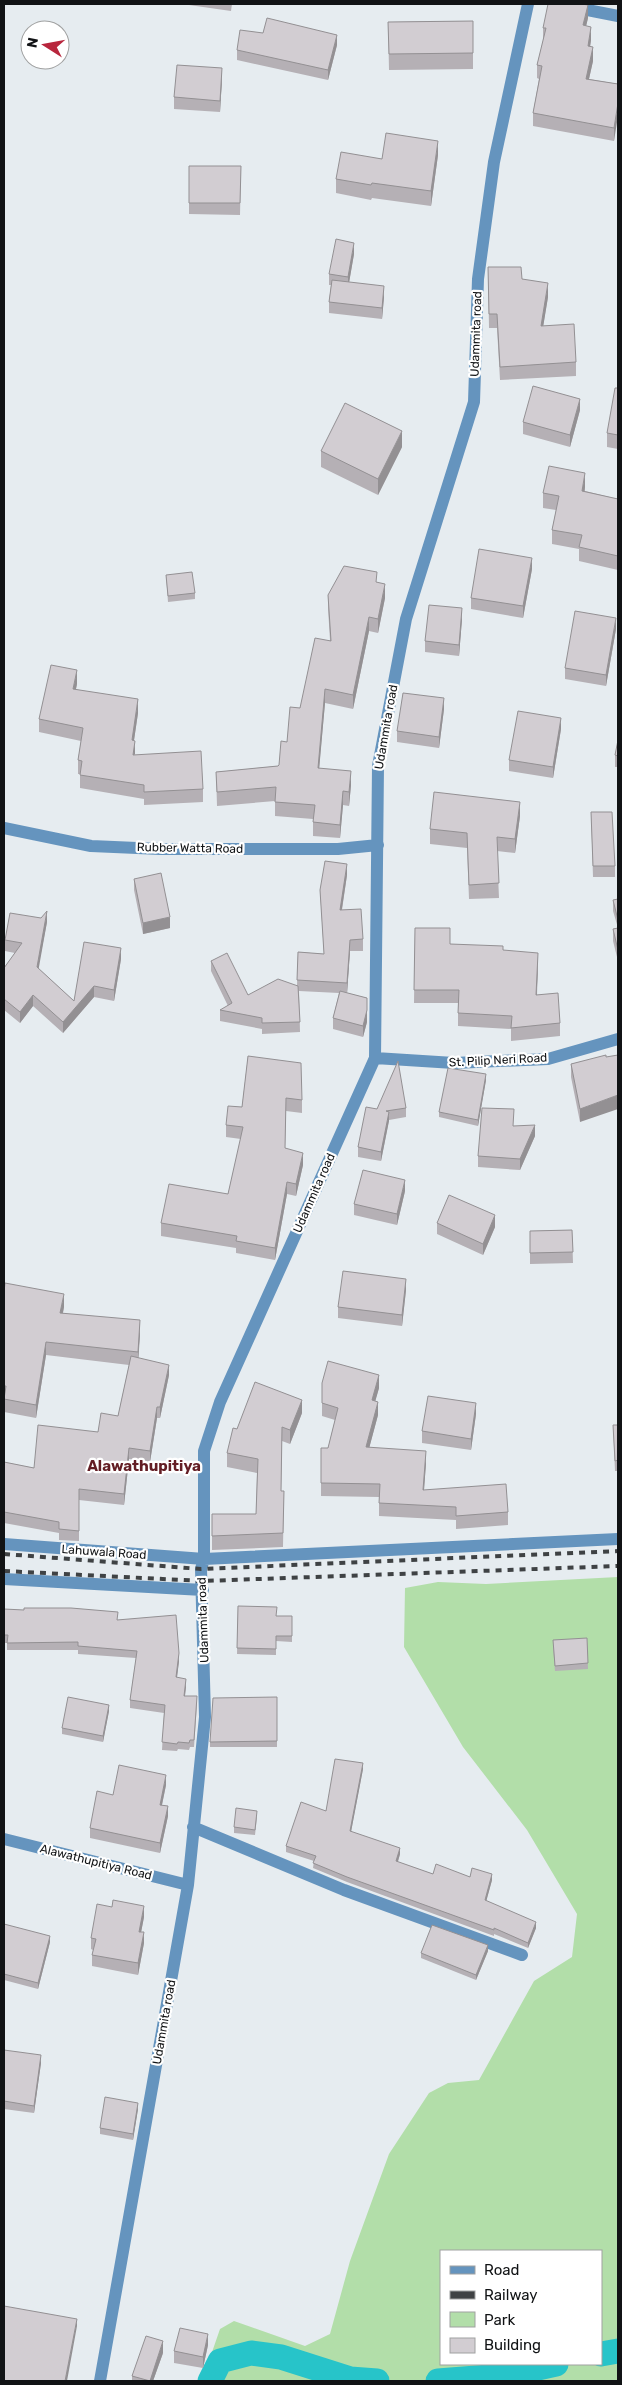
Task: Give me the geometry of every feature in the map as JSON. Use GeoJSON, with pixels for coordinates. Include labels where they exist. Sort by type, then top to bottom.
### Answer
{"type":"FeatureCollection","features":[{"type":"Feature","properties":{"kind":"street","name":"Udammita road"},"geometry":{"type":"LineString","coordinates":[[100,2381],[188,1885],[205,1717],[201,1569],[204,1559],[204,1451],[220,1402],[375,1058],[378,766],[406,619],[474,402],[478,279],[494,162],[528,4]]}},
{"type":"Feature","properties":{"kind":"street"},"geometry":{"type":"LineString","coordinates":[[557,4],[618,16]]}},
{"type":"Feature","properties":{"kind":"street","name":"Rubber Watta Road"},"geometry":{"type":"LineString","coordinates":[[4,828],[32,835],[101,846],[160,849],[338,849],[378,845]]}},
{"type":"Feature","properties":{"kind":"street","name":"St. Pilip Neri Road"},"geometry":{"type":"LineString","coordinates":[[375,1058],[454,1063],[548,1059],[618,1039]]}},
{"type":"Feature","properties":{"kind":"street","name":"Lahuwala Road"},"geometry":{"type":"LineString","coordinates":[[4,1544],[204,1559],[618,1539]]}},
{"type":"Feature","properties":{"kind":"street"},"geometry":{"type":"LineString","coordinates":[[4,1579],[203,1590]]}},
{"type":"Feature","properties":{"kind":"street"},"geometry":{"type":"LineString","coordinates":[[193,1827],[344,1890],[522,1955]]}},
{"type":"Feature","properties":{"kind":"street","name":"Alawathupitiya Road"},"geometry":{"type":"LineString","coordinates":[[4,1839],[188,1885]]}},
{"type":"Feature","properties":{"kind":"green space"},"geometry":{"type":"Polygon","coordinates":[[[618,1577],[618,2381],[202,2381],[220,2329],[234,2321],[305,2346],[330,2334],[350,2261],[389,2154],[429,2093],[448,2083],[479,2080],[534,1981],[572,1957],[577,1914],[527,1830],[463,1747],[404,1647],[405,1588],[438,1582],[486,1584],[618,1577]]]}},
{"type":"Feature","properties":{"kind":"building"},"geometry":{"type":"Polygon","coordinates":[[[548,4],[588,5],[583,25],[591,27],[588,46],[593,47],[586,79],[618,84],[618,103],[614,128],[533,113],[542,66],[537,65],[546,28],[543,28],[548,4]]]}},
{"type":"Feature","properties":{"kind":"building"},"geometry":{"type":"Polygon","coordinates":[[[267,18],[337,35],[328,70],[237,50],[240,30],[263,33],[267,18]]]}},
{"type":"Feature","properties":{"kind":"building"},"geometry":{"type":"Polygon","coordinates":[[[473,21],[473,53],[389,54],[388,22],[473,21]]]}},
{"type":"Feature","properties":{"kind":"building"},"geometry":{"type":"Polygon","coordinates":[[[177,65],[222,68],[220,101],[174,97],[177,65]]]}},
{"type":"Feature","properties":{"kind":"building"},"geometry":{"type":"Polygon","coordinates":[[[386,133],[438,141],[431,191],[372,183],[371,185],[336,179],[341,152],[382,159],[386,133]]]}},
{"type":"Feature","properties":{"kind":"building"},"geometry":{"type":"Polygon","coordinates":[[[189,166],[241,166],[240,203],[189,203],[189,166]]]}},
{"type":"Feature","properties":{"kind":"building"},"geometry":{"type":"Polygon","coordinates":[[[336,239],[354,243],[348,277],[329,274],[336,239]]]}},
{"type":"Feature","properties":{"kind":"building"},"geometry":{"type":"Polygon","coordinates":[[[488,267],[521,267],[522,279],[548,283],[541,326],[574,324],[576,362],[500,367],[497,314],[489,314],[488,267]]]}},
{"type":"Feature","properties":{"kind":"building"},"geometry":{"type":"Polygon","coordinates":[[[332,280],[384,286],[382,308],[329,302],[332,280]]]}},
{"type":"Feature","properties":{"kind":"building"},"geometry":{"type":"Polygon","coordinates":[[[533,386],[580,399],[570,435],[523,422],[533,386]]]}},
{"type":"Feature","properties":{"kind":"building"},"geometry":{"type":"Polygon","coordinates":[[[615,388],[618,388],[618,435],[607,433],[615,388]]]}},
{"type":"Feature","properties":{"kind":"building"},"geometry":{"type":"Polygon","coordinates":[[[345,403],[402,431],[378,479],[321,451],[345,403]]]}},
{"type":"Feature","properties":{"kind":"building"},"geometry":{"type":"Polygon","coordinates":[[[549,466],[585,473],[582,491],[618,499],[618,556],[579,547],[582,535],[552,530],[559,496],[543,493],[549,466]]]}},
{"type":"Feature","properties":{"kind":"building"},"geometry":{"type":"Polygon","coordinates":[[[479,549],[532,558],[523,606],[471,598],[479,549]]]}},
{"type":"Feature","properties":{"kind":"building"},"geometry":{"type":"Polygon","coordinates":[[[344,566],[377,572],[376,582],[385,584],[378,619],[369,617],[353,695],[325,689],[318,768],[351,771],[349,792],[343,791],[340,825],[313,822],[315,805],[275,802],[276,787],[217,792],[216,772],[279,765],[281,741],[287,742],[290,707],[300,708],[315,638],[331,641],[328,595],[344,566]]]}},
{"type":"Feature","properties":{"kind":"building"},"geometry":{"type":"Polygon","coordinates":[[[192,572],[195,593],[168,596],[166,575],[192,572]]]}},
{"type":"Feature","properties":{"kind":"building"},"geometry":{"type":"Polygon","coordinates":[[[429,605],[462,608],[459,645],[425,641],[429,605]]]}},
{"type":"Feature","properties":{"kind":"building"},"geometry":{"type":"Polygon","coordinates":[[[575,611],[616,618],[606,675],[565,668],[575,611]]]}},
{"type":"Feature","properties":{"kind":"building"},"geometry":{"type":"Polygon","coordinates":[[[51,665],[77,670],[73,689],[138,699],[132,740],[135,741],[133,755],[201,751],[203,789],[144,792],[144,785],[80,775],[82,761],[78,760],[83,728],[39,719],[51,665]]]}},
{"type":"Feature","properties":{"kind":"building"},"geometry":{"type":"Polygon","coordinates":[[[403,693],[444,698],[439,737],[397,731],[403,693]]]}},
{"type":"Feature","properties":{"kind":"building"},"geometry":{"type":"Polygon","coordinates":[[[518,711],[561,718],[553,767],[509,760],[518,711]]]}},
{"type":"Feature","properties":{"kind":"building"},"geometry":{"type":"Polygon","coordinates":[[[618,740],[618,756],[615,755],[618,740]]]}},
{"type":"Feature","properties":{"kind":"building"},"geometry":{"type":"Polygon","coordinates":[[[434,792],[520,802],[515,839],[497,837],[499,883],[469,885],[467,833],[430,829],[434,792]]]}},
{"type":"Feature","properties":{"kind":"building"},"geometry":{"type":"Polygon","coordinates":[[[591,812],[612,812],[615,866],[593,866],[591,812]]]}},
{"type":"Feature","properties":{"kind":"building"},"geometry":{"type":"Polygon","coordinates":[[[325,861],[347,864],[340,910],[361,909],[363,939],[350,940],[347,983],[297,980],[298,952],[324,954],[320,890],[325,861]]]}},
{"type":"Feature","properties":{"kind":"building"},"geometry":{"type":"Polygon","coordinates":[[[161,873],[170,917],[143,923],[134,879],[161,873]]]}},
{"type":"Feature","properties":{"kind":"building"},"geometry":{"type":"Polygon","coordinates":[[[618,899],[618,920],[613,900],[618,899]]]}},
{"type":"Feature","properties":{"kind":"building"},"geometry":{"type":"Polygon","coordinates":[[[47,911],[37,967],[74,1001],[84,942],[121,948],[114,990],[94,986],[63,1022],[33,995],[20,1012],[4,999],[4,968],[22,943],[5,940],[10,913],[41,918],[47,911]]]}},
{"type":"Feature","properties":{"kind":"building"},"geometry":{"type":"Polygon","coordinates":[[[415,928],[450,928],[450,944],[503,946],[503,950],[538,953],[536,995],[558,993],[560,1023],[511,1028],[512,1016],[458,1013],[459,990],[414,990],[415,928]]]}},
{"type":"Feature","properties":{"kind":"building"},"geometry":{"type":"Polygon","coordinates":[[[618,928],[618,950],[613,929],[618,928]]]}},
{"type":"Feature","properties":{"kind":"building"},"geometry":{"type":"Polygon","coordinates":[[[227,953],[248,995],[278,979],[298,986],[300,1022],[262,1023],[262,1018],[220,1010],[232,1003],[211,961],[227,953]]]}},
{"type":"Feature","properties":{"kind":"building"},"geometry":{"type":"Polygon","coordinates":[[[340,991],[367,998],[367,1010],[363,1026],[333,1018],[340,991]]]}},
{"type":"Feature","properties":{"kind":"building"},"geometry":{"type":"Polygon","coordinates":[[[606,1055],[606,1057],[618,1055],[618,1095],[580,1109],[571,1064],[606,1055]]]}},
{"type":"Feature","properties":{"kind":"building"},"geometry":{"type":"Polygon","coordinates":[[[248,1056],[301,1063],[302,1100],[286,1098],[285,1148],[303,1153],[296,1184],[287,1182],[275,1248],[236,1241],[237,1236],[161,1223],[169,1184],[228,1194],[243,1127],[226,1125],[228,1106],[242,1107],[248,1056]]]}},
{"type":"Feature","properties":{"kind":"building"},"geometry":{"type":"Polygon","coordinates":[[[398,1061],[406,1108],[386,1111],[389,1112],[381,1152],[358,1147],[366,1107],[377,1109],[398,1061]]]}},
{"type":"Feature","properties":{"kind":"building"},"geometry":{"type":"Polygon","coordinates":[[[448,1068],[486,1074],[478,1120],[439,1112],[448,1068]]]}},
{"type":"Feature","properties":{"kind":"building"},"geometry":{"type":"Polygon","coordinates":[[[482,1108],[514,1109],[513,1126],[535,1125],[520,1159],[478,1156],[482,1108]]]}},
{"type":"Feature","properties":{"kind":"building"},"geometry":{"type":"Polygon","coordinates":[[[363,1170],[405,1180],[397,1214],[354,1204],[363,1170]]]}},
{"type":"Feature","properties":{"kind":"building"},"geometry":{"type":"Polygon","coordinates":[[[449,1195],[495,1215],[483,1244],[437,1223],[449,1195]]]}},
{"type":"Feature","properties":{"kind":"building"},"geometry":{"type":"Polygon","coordinates":[[[572,1230],[573,1252],[530,1253],[530,1231],[572,1230]]]}},
{"type":"Feature","properties":{"kind":"building"},"geometry":{"type":"Polygon","coordinates":[[[343,1271],[406,1279],[402,1315],[338,1307],[343,1271]]]}},
{"type":"Feature","properties":{"kind":"building"},"geometry":{"type":"Polygon","coordinates":[[[5,1283],[64,1294],[60,1313],[140,1320],[138,1352],[46,1342],[36,1405],[4,1399],[6,1386],[4,1386],[5,1283]]]}},
{"type":"Feature","properties":{"kind":"building"},"geometry":{"type":"Polygon","coordinates":[[[131,1356],[169,1365],[160,1407],[157,1407],[150,1451],[129,1448],[124,1494],[79,1489],[79,1531],[59,1529],[59,1522],[4,1512],[4,1462],[34,1468],[38,1425],[98,1432],[101,1413],[118,1416],[131,1356]]]}},
{"type":"Feature","properties":{"kind":"building"},"geometry":{"type":"Polygon","coordinates":[[[328,1361],[379,1375],[372,1400],[378,1402],[366,1447],[426,1451],[423,1490],[506,1484],[508,1512],[456,1516],[456,1507],[379,1503],[380,1484],[321,1483],[321,1448],[328,1448],[338,1408],[322,1403],[322,1383],[328,1361]]]}},
{"type":"Feature","properties":{"kind":"building"},"geometry":{"type":"Polygon","coordinates":[[[255,1382],[302,1400],[290,1430],[282,1427],[281,1491],[284,1491],[283,1533],[212,1536],[212,1514],[256,1514],[258,1459],[227,1453],[233,1428],[237,1429],[255,1382]]]}},
{"type":"Feature","properties":{"kind":"building"},"geometry":{"type":"Polygon","coordinates":[[[428,1396],[476,1403],[471,1439],[422,1431],[428,1396]]]}},
{"type":"Feature","properties":{"kind":"building"},"geometry":{"type":"Polygon","coordinates":[[[613,1425],[618,1425],[618,1460],[615,1461],[613,1425]]]}},
{"type":"Feature","properties":{"kind":"building"},"geometry":{"type":"Polygon","coordinates":[[[238,1606],[277,1607],[276,1616],[292,1616],[292,1636],[276,1636],[276,1649],[237,1648],[238,1606]]]}},
{"type":"Feature","properties":{"kind":"building"},"geometry":{"type":"Polygon","coordinates":[[[24,1608],[71,1608],[118,1612],[117,1620],[176,1615],[179,1653],[176,1677],[186,1679],[184,1696],[197,1696],[194,1740],[190,1740],[189,1743],[178,1742],[177,1744],[162,1742],[165,1705],[130,1700],[137,1651],[78,1646],[78,1642],[7,1643],[8,1635],[4,1635],[4,1609],[24,1610],[24,1608]]]}},
{"type":"Feature","properties":{"kind":"building"},"geometry":{"type":"Polygon","coordinates":[[[587,1638],[588,1663],[555,1666],[553,1640],[587,1638]]]}},
{"type":"Feature","properties":{"kind":"building"},"geometry":{"type":"Polygon","coordinates":[[[68,1697],[109,1705],[103,1736],[62,1728],[68,1697]]]}},
{"type":"Feature","properties":{"kind":"building"},"geometry":{"type":"Polygon","coordinates":[[[277,1697],[277,1741],[210,1742],[213,1698],[277,1697]]]}},
{"type":"Feature","properties":{"kind":"building"},"geometry":{"type":"Polygon","coordinates":[[[335,1759],[363,1763],[350,1831],[400,1848],[396,1861],[433,1874],[436,1864],[470,1877],[472,1868],[492,1874],[485,1900],[536,1922],[528,1943],[494,1928],[494,1930],[347,1877],[313,1863],[316,1856],[286,1846],[301,1802],[326,1811],[335,1759]]]}},
{"type":"Feature","properties":{"kind":"building"},"geometry":{"type":"Polygon","coordinates":[[[119,1765],[166,1775],[160,1805],[168,1806],[160,1843],[90,1828],[97,1791],[113,1795],[119,1765]]]}},
{"type":"Feature","properties":{"kind":"building"},"geometry":{"type":"Polygon","coordinates":[[[236,1808],[257,1811],[255,1830],[234,1827],[236,1808]]]}},
{"type":"Feature","properties":{"kind":"building"},"geometry":{"type":"Polygon","coordinates":[[[113,1900],[144,1906],[139,1932],[144,1932],[138,1963],[92,1955],[96,1939],[91,1938],[97,1904],[112,1907],[113,1900]]]}},
{"type":"Feature","properties":{"kind":"building"},"geometry":{"type":"Polygon","coordinates":[[[4,1924],[50,1936],[38,1983],[4,1974],[4,1924]]]}},
{"type":"Feature","properties":{"kind":"building"},"geometry":{"type":"Polygon","coordinates":[[[432,1925],[488,1945],[476,1975],[421,1953],[432,1925]]]}},
{"type":"Feature","properties":{"kind":"building"},"geometry":{"type":"Polygon","coordinates":[[[4,2050],[41,2055],[34,2106],[4,2101],[4,2050]]]}},
{"type":"Feature","properties":{"kind":"building"},"geometry":{"type":"Polygon","coordinates":[[[105,2097],[138,2103],[133,2134],[100,2128],[105,2097]]]}},
{"type":"Feature","properties":{"kind":"building"},"geometry":{"type":"Polygon","coordinates":[[[4,2306],[77,2319],[65,2381],[4,2381],[4,2306]]]}},
{"type":"Feature","properties":{"kind":"building"},"geometry":{"type":"Polygon","coordinates":[[[180,2328],[208,2334],[203,2357],[174,2351],[180,2328]]]}},
{"type":"Feature","properties":{"kind":"building"},"geometry":{"type":"Polygon","coordinates":[[[146,2336],[163,2341],[150,2381],[132,2376],[146,2336]]]}},
{"type":"Feature","properties":{"kind":"waterway"},"geometry":{"type":"LineString","coordinates":[[602,2354],[618,2351]]}},
{"type":"Feature","properties":{"kind":"waterway"},"geometry":{"type":"LineString","coordinates":[[210,2381],[220,2361],[251,2353],[281,2357],[350,2379],[377,2381]]}},
{"type":"Feature","properties":{"kind":"waterway"},"geometry":{"type":"LineString","coordinates":[[438,2381],[502,2376],[552,2365]]}},
{"type":"Feature","properties":{"kind":"railway"},"geometry":{"type":"LineString","coordinates":[[4,1554],[201,1569],[618,1551]]}},
{"type":"Feature","properties":{"kind":"railway"},"geometry":{"type":"LineString","coordinates":[[4,1571],[203,1581],[618,1566]]}},
{"type":"Feature","properties":{"kind":"district","name":"Alawathupitiya"},"geometry":{"type":"Point","coordinates":[144,1466]}}]}
